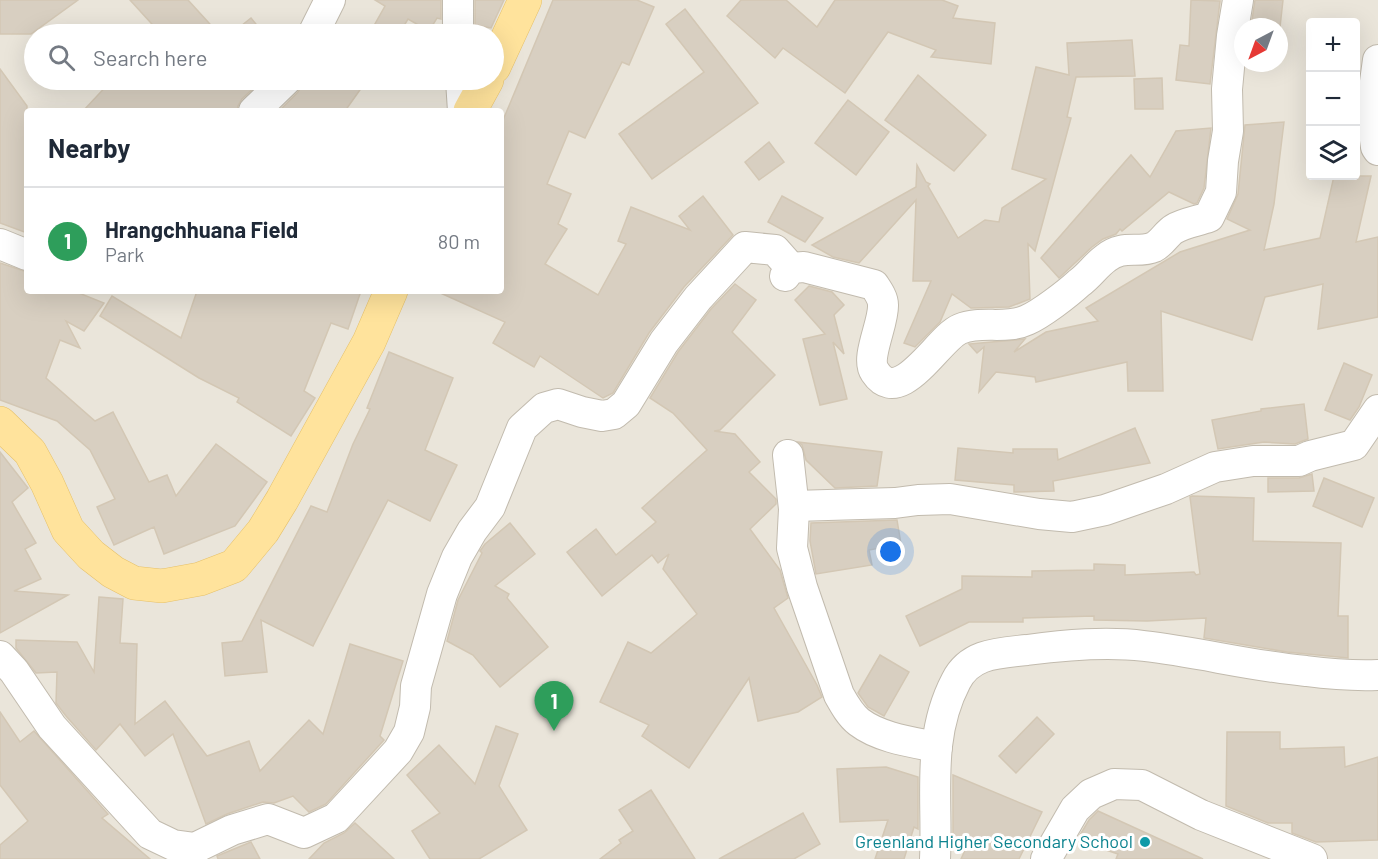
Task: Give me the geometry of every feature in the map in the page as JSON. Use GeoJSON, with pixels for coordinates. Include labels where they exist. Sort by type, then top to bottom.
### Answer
{"type":"FeatureCollection","features":[{"type":"Feature","properties":{"kind":"main road"},"geometry":{"type":"LineString","coordinates":[[504,45],[525,0]]}},
{"type":"Feature","properties":{"kind":"main road"},"geometry":{"type":"LineString","coordinates":[[472,108],[482,90]]}},
{"type":"Feature","properties":{"kind":"main road"},"geometry":{"type":"LineString","coordinates":[[0,423],[30,452],[68,530],[91,555],[112,572],[134,583],[162,586],[200,579],[234,566],[263,531],[369,342],[390,294]]}},
{"type":"Feature","properties":{"kind":"street"},"geometry":{"type":"LineString","coordinates":[[319,24],[330,0]]}},
{"type":"Feature","properties":{"kind":"street"},"geometry":{"type":"LineString","coordinates":[[458,0],[458,24]]}},
{"type":"Feature","properties":{"kind":"street"},"geometry":{"type":"LineString","coordinates":[[0,656],[14,670],[52,727],[150,834],[173,845],[195,848],[232,830],[268,819],[304,833],[336,818],[398,751],[409,732],[415,707],[416,686],[442,594],[457,557],[472,531],[490,507],[522,428],[544,408],[558,405],[602,416],[614,414],[626,404],[664,342],[698,298],[745,247],[775,250],[788,272],[804,267],[874,285],[880,293],[883,305],[871,362],[875,373],[886,381],[899,382],[911,376],[948,336],[961,328],[1018,324],[1030,319],[1079,284],[1115,252],[1152,247],[1174,228],[1209,217],[1221,192],[1228,130],[1227,88],[1238,0]]}},
{"type":"Feature","properties":{"kind":"street"},"geometry":{"type":"LineString","coordinates":[[1378,60],[1371,111],[1378,150]]}},
{"type":"Feature","properties":{"kind":"street"},"geometry":{"type":"LineString","coordinates":[[257,108],[276,90]]}},
{"type":"Feature","properties":{"kind":"street"},"geometry":{"type":"LineString","coordinates":[[462,90],[463,108]]}},
{"type":"Feature","properties":{"kind":"street"},"geometry":{"type":"LineString","coordinates":[[0,244],[24,254]]}},
{"type":"Feature","properties":{"kind":"street"},"geometry":{"type":"LineString","coordinates":[[794,506],[950,499],[1039,514],[1072,517],[1086,515],[1166,489],[1215,467],[1253,461],[1299,461],[1354,445],[1378,410]]}},
{"type":"Feature","properties":{"kind":"street"},"geometry":{"type":"LineString","coordinates":[[788,455],[794,506],[792,548],[839,695],[847,710],[859,722],[880,733],[937,747]]}},
{"type":"Feature","properties":{"kind":"street"},"geometry":{"type":"LineString","coordinates":[[935,859],[934,756],[945,710],[956,681],[966,666],[977,659],[990,654],[1068,646],[1143,645],[1305,671],[1378,675]]}},
{"type":"Feature","properties":{"kind":"street"},"geometry":{"type":"LineString","coordinates":[[1046,859],[1076,809],[1091,794],[1114,784],[1142,785],[1201,815],[1312,859]]}},
{"type":"Feature","properties":{"kind":"shaded area"},"geometry":{"type":"Polygon","coordinates":[[[0,0],[1378,0],[1378,859],[0,859],[0,0]]]}},
{"type":"Feature","properties":{"kind":"building"},"geometry":{"type":"Polygon","coordinates":[[[0,0],[78,0],[45,24],[24,24],[24,34],[0,34],[0,0]]]}},
{"type":"Feature","properties":{"kind":"building"},"geometry":{"type":"Polygon","coordinates":[[[130,0],[188,0],[210,24],[152,24],[130,0]]]}},
{"type":"Feature","properties":{"kind":"building"},"geometry":{"type":"Polygon","coordinates":[[[375,0],[441,0],[441,19],[437,18],[433,24],[417,24],[408,19],[405,24],[375,24],[385,6],[375,0]]]}},
{"type":"Feature","properties":{"kind":"building"},"geometry":{"type":"Polygon","coordinates":[[[475,0],[504,0],[493,24],[475,24],[475,0]]]}},
{"type":"Feature","properties":{"kind":"building"},"geometry":{"type":"Polygon","coordinates":[[[553,0],[637,0],[654,7],[629,65],[622,62],[585,138],[569,131],[547,184],[571,194],[558,224],[567,229],[545,264],[598,295],[626,244],[618,241],[631,207],[690,230],[679,216],[703,196],[733,235],[684,287],[649,333],[613,393],[603,398],[540,356],[534,367],[493,343],[505,322],[443,294],[504,294],[504,118],[553,0]]]}},
{"type":"Feature","properties":{"kind":"building"},"geometry":{"type":"Polygon","coordinates":[[[741,0],[786,0],[817,27],[835,0],[942,0],[958,6],[953,18],[995,23],[991,64],[931,57],[936,50],[888,32],[845,93],[783,48],[775,58],[727,16],[741,0]]]}},
{"type":"Feature","properties":{"kind":"building"},"geometry":{"type":"Polygon","coordinates":[[[1191,0],[1220,1],[1210,84],[1176,80],[1180,45],[1189,46],[1191,0]]]}},
{"type":"Feature","properties":{"kind":"building"},"geometry":{"type":"Polygon","coordinates":[[[1255,0],[1283,0],[1281,18],[1252,18],[1255,0]]]}},
{"type":"Feature","properties":{"kind":"building"},"geometry":{"type":"Polygon","coordinates":[[[685,9],[758,103],[652,179],[619,134],[704,72],[666,24],[685,9]]]}},
{"type":"Feature","properties":{"kind":"building"},"geometry":{"type":"Polygon","coordinates":[[[251,18],[256,24],[244,24],[251,18]]]}},
{"type":"Feature","properties":{"kind":"building"},"geometry":{"type":"Polygon","coordinates":[[[1132,40],[1135,76],[1076,77],[1067,117],[1071,118],[1035,251],[1028,244],[1030,299],[1009,307],[971,308],[952,294],[940,322],[915,347],[904,343],[931,281],[913,281],[916,200],[859,263],[833,257],[812,245],[916,187],[917,165],[926,182],[930,184],[928,186],[958,238],[985,220],[999,222],[1002,208],[1046,179],[1012,169],[1036,67],[1069,75],[1067,43],[1132,40]]]}},
{"type":"Feature","properties":{"kind":"building"},"geometry":{"type":"Polygon","coordinates":[[[0,69],[27,108],[24,108],[24,232],[0,223],[0,69]]]}},
{"type":"Feature","properties":{"kind":"building"},"geometry":{"type":"Polygon","coordinates":[[[918,75],[986,135],[954,171],[885,120],[918,75]]]}},
{"type":"Feature","properties":{"kind":"building"},"geometry":{"type":"Polygon","coordinates":[[[1162,78],[1163,109],[1135,109],[1134,79],[1162,78]]]}},
{"type":"Feature","properties":{"kind":"building"},"geometry":{"type":"Polygon","coordinates":[[[103,90],[251,90],[242,99],[238,108],[86,108],[103,90]]]}},
{"type":"Feature","properties":{"kind":"building"},"geometry":{"type":"Polygon","coordinates":[[[299,90],[360,90],[347,108],[282,108],[299,90]]]}},
{"type":"Feature","properties":{"kind":"building"},"geometry":{"type":"Polygon","coordinates":[[[848,100],[889,132],[856,175],[815,143],[848,100]]]}},
{"type":"Feature","properties":{"kind":"building"},"geometry":{"type":"Polygon","coordinates":[[[1284,122],[1274,204],[1264,250],[1320,238],[1333,180],[1360,180],[1360,176],[1371,176],[1356,242],[1378,237],[1378,317],[1318,329],[1323,284],[1265,297],[1252,340],[1161,311],[1163,391],[1128,391],[1127,362],[1036,382],[1035,377],[996,372],[979,392],[984,347],[977,353],[969,344],[1025,339],[1014,352],[1046,332],[1098,321],[1086,308],[1180,252],[1250,230],[1227,219],[1238,194],[1245,125],[1284,122]]]}},
{"type":"Feature","properties":{"kind":"building"},"geometry":{"type":"Polygon","coordinates":[[[1211,128],[1204,188],[1197,203],[1194,204],[1169,192],[1122,231],[1120,229],[1116,234],[1092,247],[1059,278],[1041,258],[1131,155],[1150,177],[1176,131],[1211,128]]]}},
{"type":"Feature","properties":{"kind":"building"},"geometry":{"type":"Polygon","coordinates":[[[769,142],[784,162],[759,180],[745,162],[769,142]]]}},
{"type":"Feature","properties":{"kind":"building"},"geometry":{"type":"Polygon","coordinates":[[[782,196],[823,218],[805,242],[768,222],[782,196]]]}},
{"type":"Feature","properties":{"kind":"building"},"geometry":{"type":"Polygon","coordinates":[[[0,263],[24,271],[24,294],[82,294],[104,303],[84,331],[66,321],[80,348],[60,340],[46,378],[95,421],[113,412],[149,482],[167,475],[176,496],[216,444],[267,482],[235,526],[164,554],[154,527],[114,545],[97,507],[115,499],[90,450],[57,421],[0,400],[0,263]]]}},
{"type":"Feature","properties":{"kind":"building"},"geometry":{"type":"Polygon","coordinates":[[[735,284],[756,300],[732,332],[775,375],[720,430],[714,431],[735,434],[760,462],[749,472],[776,499],[776,504],[750,529],[780,570],[788,598],[774,608],[822,697],[798,712],[758,721],[749,678],[689,768],[642,736],[649,725],[600,702],[628,642],[651,653],[697,614],[663,569],[669,554],[658,563],[652,555],[602,596],[567,552],[596,529],[616,555],[656,522],[642,508],[707,450],[673,413],[650,398],[678,352],[711,309],[735,284]]]}},
{"type":"Feature","properties":{"kind":"building"},"geometry":{"type":"Polygon","coordinates":[[[809,286],[832,292],[844,305],[834,315],[844,354],[833,342],[847,399],[820,405],[803,339],[825,334],[795,300],[809,286]]]}},
{"type":"Feature","properties":{"kind":"building"},"geometry":{"type":"Polygon","coordinates":[[[196,294],[360,294],[348,329],[331,323],[304,391],[315,398],[291,436],[237,402],[239,398],[199,378],[100,316],[112,296],[181,338],[196,294]]]}},
{"type":"Feature","properties":{"kind":"building"},"geometry":{"type":"Polygon","coordinates":[[[389,352],[453,378],[425,450],[457,465],[430,521],[388,500],[313,646],[261,620],[267,672],[225,676],[222,643],[242,641],[311,506],[327,512],[353,444],[370,409],[367,408],[389,352]]]}},
{"type":"Feature","properties":{"kind":"building"},"geometry":{"type":"Polygon","coordinates":[[[1344,363],[1372,375],[1359,407],[1350,420],[1325,410],[1344,363]]]}},
{"type":"Feature","properties":{"kind":"building"},"geometry":{"type":"Polygon","coordinates":[[[1304,404],[1308,439],[1295,444],[1264,442],[1218,449],[1212,420],[1261,411],[1261,409],[1304,404]]]}},
{"type":"Feature","properties":{"kind":"building"},"geometry":{"type":"Polygon","coordinates":[[[1135,428],[1150,463],[1053,481],[1054,491],[1014,492],[1014,485],[955,480],[958,448],[1013,453],[1013,449],[1057,449],[1058,460],[1135,428]]]}},
{"type":"Feature","properties":{"kind":"building"},"geometry":{"type":"Polygon","coordinates":[[[798,442],[882,452],[877,486],[835,488],[806,460],[802,445],[798,442]]]}},
{"type":"Feature","properties":{"kind":"building"},"geometry":{"type":"Polygon","coordinates":[[[0,452],[28,488],[12,502],[36,543],[25,549],[41,579],[14,591],[68,595],[0,633],[0,452]]]}},
{"type":"Feature","properties":{"kind":"building"},"geometry":{"type":"Polygon","coordinates":[[[1312,474],[1314,491],[1268,492],[1268,478],[1299,478],[1312,474]]]}},
{"type":"Feature","properties":{"kind":"building"},"geometry":{"type":"Polygon","coordinates":[[[1324,478],[1374,498],[1362,527],[1313,506],[1324,478]]]}},
{"type":"Feature","properties":{"kind":"building"},"geometry":{"type":"Polygon","coordinates":[[[1190,497],[1254,498],[1253,541],[1341,543],[1338,616],[1348,616],[1348,658],[1287,652],[1204,638],[1206,618],[1147,621],[1094,620],[1094,616],[1023,618],[1023,622],[969,622],[920,646],[906,616],[962,589],[962,576],[1032,577],[1032,571],[1094,570],[1094,564],[1125,565],[1125,575],[1194,572],[1196,575],[1200,574],[1190,497]]]}},
{"type":"Feature","properties":{"kind":"building"},"geometry":{"type":"Polygon","coordinates":[[[897,520],[901,544],[869,550],[872,565],[816,574],[810,541],[811,523],[897,520]]]}},
{"type":"Feature","properties":{"kind":"building"},"geometry":{"type":"Polygon","coordinates":[[[510,523],[535,554],[495,586],[509,594],[507,598],[548,647],[500,687],[473,655],[447,641],[458,600],[482,553],[480,551],[510,523]]]}},
{"type":"Feature","properties":{"kind":"building"},"geometry":{"type":"Polygon","coordinates":[[[99,597],[123,599],[120,643],[137,644],[135,724],[165,701],[207,756],[249,741],[260,771],[309,720],[323,734],[350,644],[403,661],[380,736],[384,740],[326,804],[309,812],[293,796],[274,803],[263,802],[206,824],[173,734],[145,756],[120,724],[96,750],[56,703],[57,672],[36,673],[16,648],[16,640],[77,642],[94,672],[99,597]]]}},
{"type":"Feature","properties":{"kind":"building"},"geometry":{"type":"Polygon","coordinates":[[[880,655],[909,672],[884,716],[868,707],[858,693],[880,655]]]}},
{"type":"Feature","properties":{"kind":"building"},"geometry":{"type":"Polygon","coordinates":[[[0,712],[20,742],[34,731],[108,814],[102,818],[150,859],[0,859],[0,845],[28,821],[0,785],[0,712]]]}},
{"type":"Feature","properties":{"kind":"building"},"geometry":{"type":"Polygon","coordinates":[[[1037,717],[1054,734],[1016,773],[999,756],[1037,717]]]}},
{"type":"Feature","properties":{"kind":"building"},"geometry":{"type":"Polygon","coordinates":[[[496,726],[518,734],[499,786],[527,830],[479,859],[430,859],[412,831],[440,813],[407,775],[439,745],[475,784],[496,726]]]}},
{"type":"Feature","properties":{"kind":"building"},"geometry":{"type":"Polygon","coordinates":[[[1227,732],[1280,732],[1280,749],[1344,747],[1345,767],[1378,757],[1378,840],[1316,842],[1292,833],[1292,823],[1268,823],[1226,806],[1227,732]]]}},
{"type":"Feature","properties":{"kind":"building"},"geometry":{"type":"Polygon","coordinates":[[[886,767],[918,777],[918,829],[914,827],[904,859],[875,859],[888,820],[840,822],[837,769],[886,767]]]}},
{"type":"Feature","properties":{"kind":"building"},"geometry":{"type":"Polygon","coordinates":[[[953,775],[1042,812],[1019,859],[961,859],[966,848],[953,843],[953,775]]]}},
{"type":"Feature","properties":{"kind":"building"},"geometry":{"type":"Polygon","coordinates":[[[651,790],[695,859],[600,859],[621,843],[619,840],[633,831],[619,810],[651,790]]]}},
{"type":"Feature","properties":{"kind":"building"},"geometry":{"type":"Polygon","coordinates":[[[1098,811],[1203,859],[1116,859],[1118,854],[1088,844],[1080,835],[1098,811]]]}},
{"type":"Feature","properties":{"kind":"building"},"geometry":{"type":"Polygon","coordinates":[[[803,813],[820,844],[794,859],[719,859],[803,813]]]}},
{"type":"Feature","properties":{"kind":"building"},"geometry":{"type":"Polygon","coordinates":[[[355,823],[394,859],[309,859],[324,843],[344,833],[355,823]]]}},
{"type":"Feature","properties":{"kind":"building"},"geometry":{"type":"Polygon","coordinates":[[[251,842],[260,859],[218,859],[217,856],[251,842]]]}},
{"type":"Feature","properties":{"kind":"place","name":"Hrangchhuana Field"},"geometry":{"type":"Point","coordinates":[554,731]}},
{"type":"Feature","properties":{"kind":"place","name":"Greenland Higher Secondary School"},"geometry":{"type":"Point","coordinates":[1145,842]}}]}
